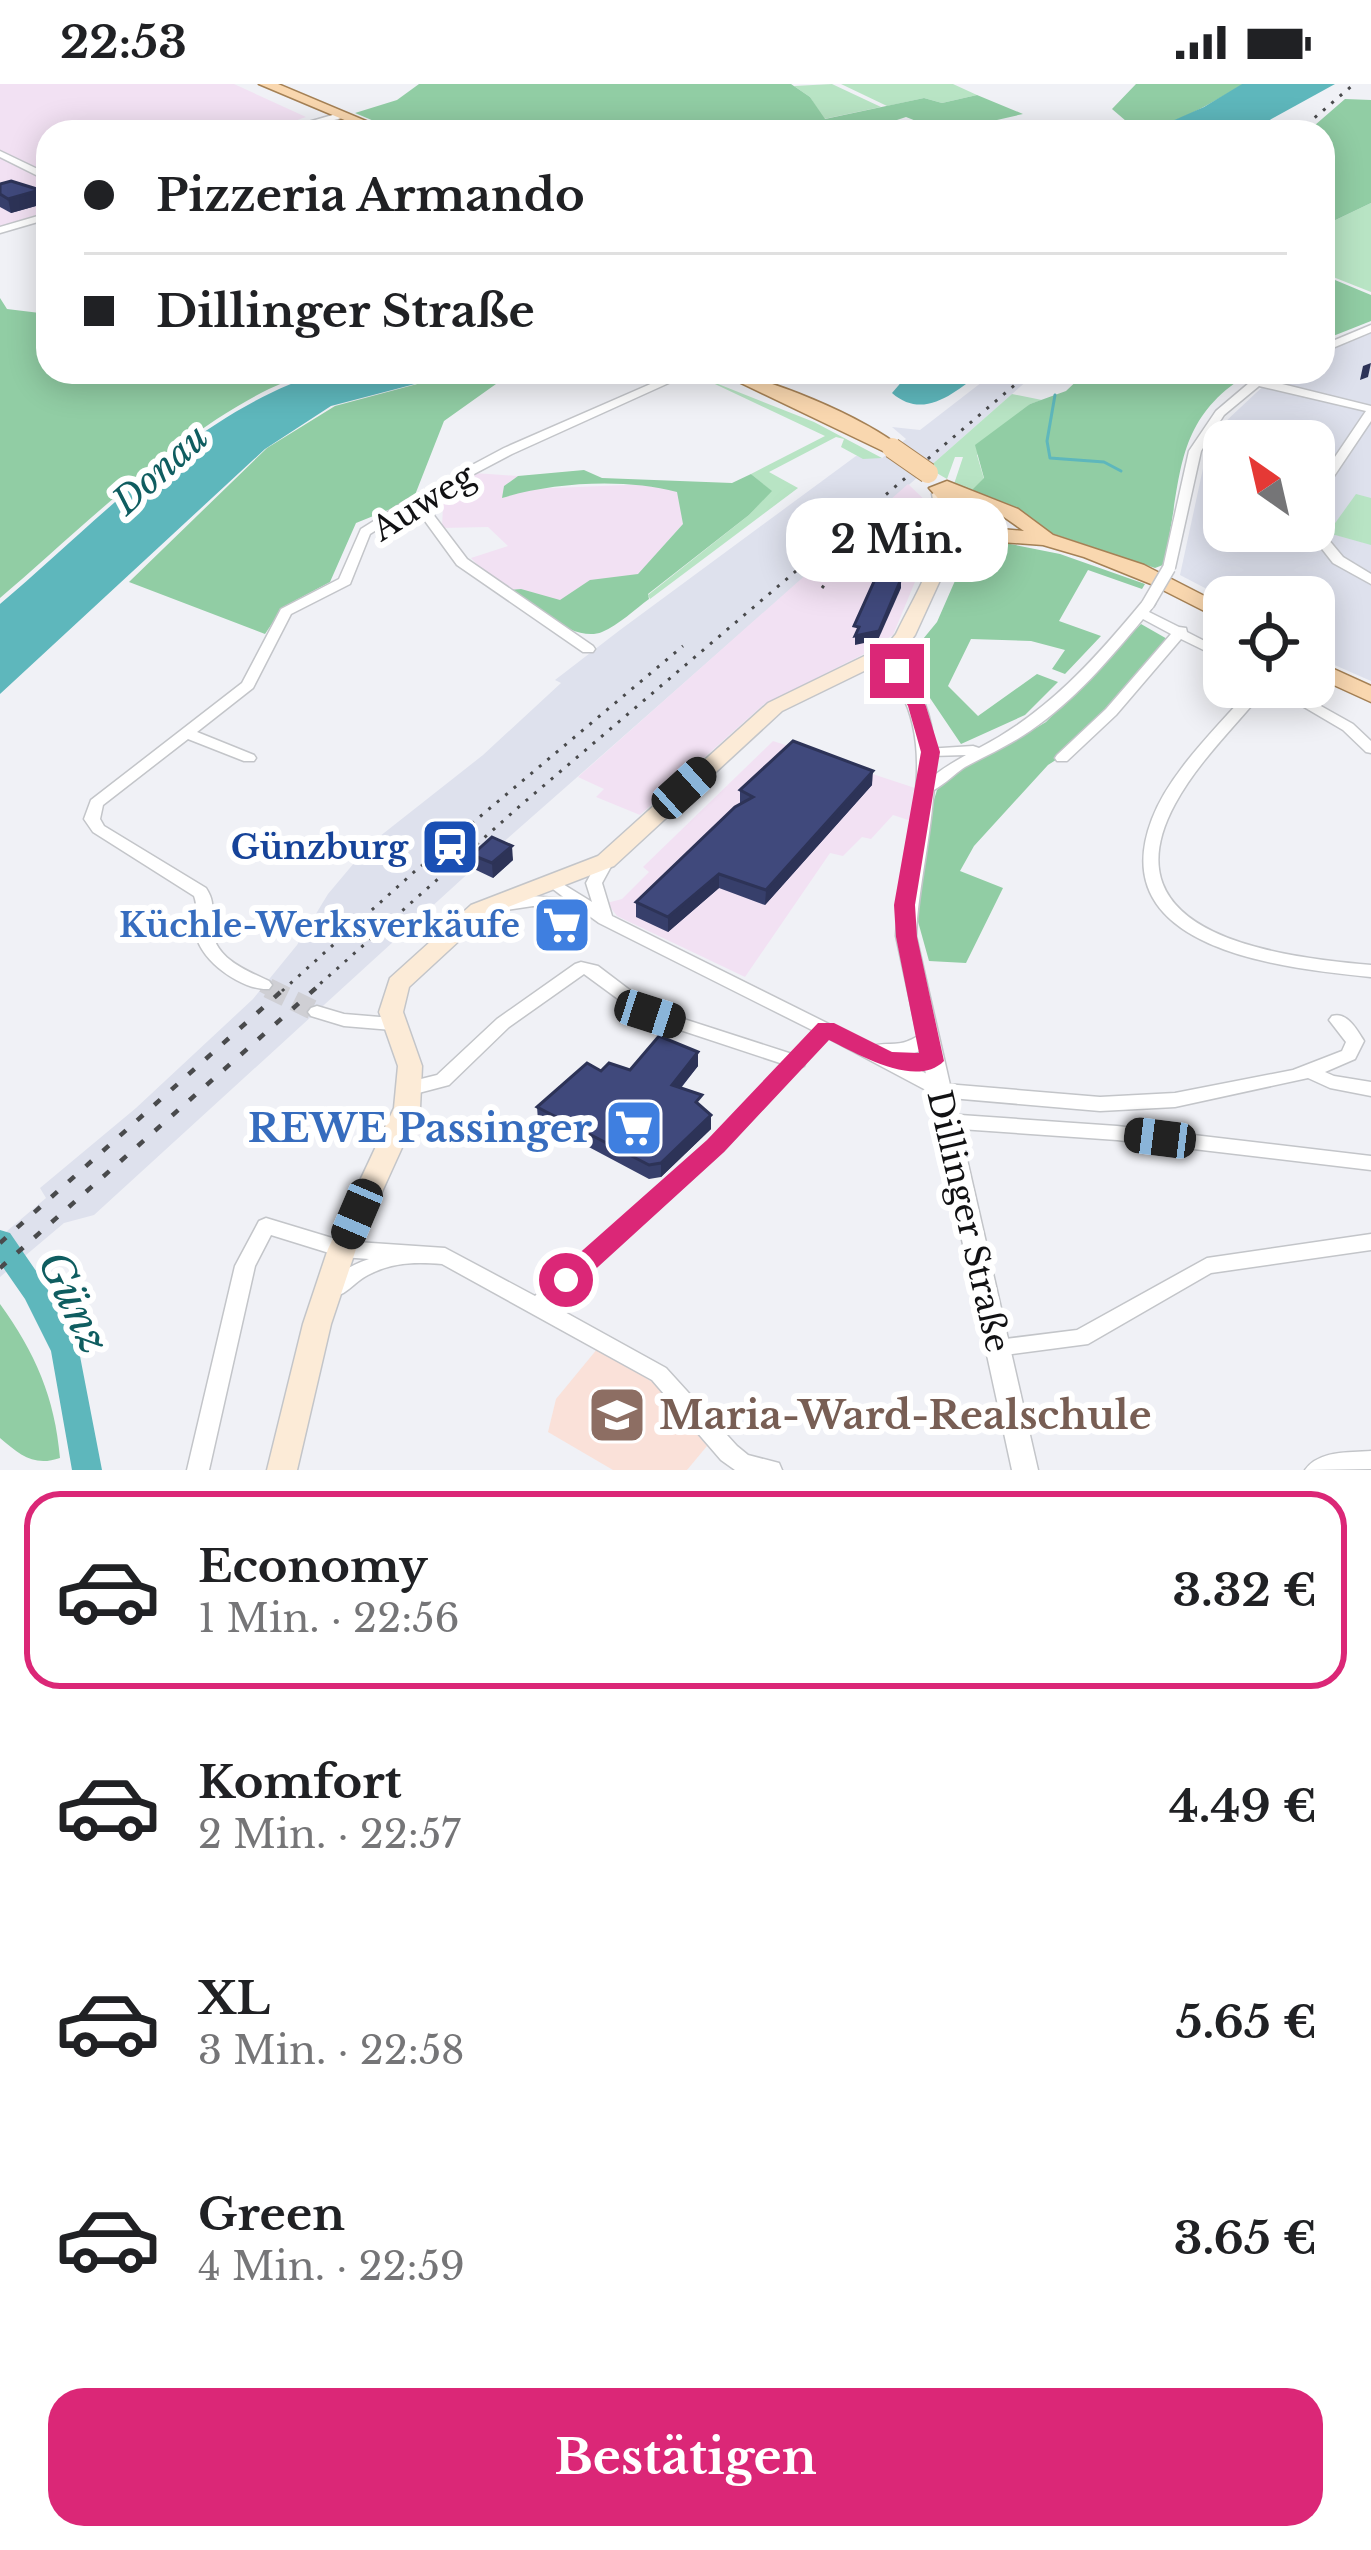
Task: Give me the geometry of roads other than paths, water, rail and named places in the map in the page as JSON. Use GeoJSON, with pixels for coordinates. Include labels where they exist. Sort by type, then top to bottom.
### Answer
{"type":"FeatureCollection","features":[{"type":"Feature","properties":{"kind":"main road"},"geometry":{"type":"LineString","coordinates":[[266,84],[355,120]]}},
{"type":"Feature","properties":{"kind":"main road"},"geometry":{"type":"LineString","coordinates":[[742,384],[890,450]]}},
{"type":"Feature","properties":{"kind":"main road"},"geometry":{"type":"LineString","coordinates":[[748,384],[758,390]]}},
{"type":"Feature","properties":{"kind":"main road"},"geometry":{"type":"LineString","coordinates":[[753,384],[890,450],[983,525],[1133,566],[1203,604]]}},
{"type":"Feature","properties":{"kind":"main road"},"geometry":{"type":"LineString","coordinates":[[936,484],[1011,513],[1035,531],[1073,548]]}},
{"type":"Feature","properties":{"kind":"main road"},"geometry":{"type":"LineString","coordinates":[[282,1470],[342,1250],[401,1126],[411,1088],[410,1066],[392,1024],[398,984],[479,910],[606,861],[776,707],[878,658],[905,635],[936,565],[947,522],[936,484]]}},
{"type":"Feature","properties":{"kind":"main road"},"geometry":{"type":"LineString","coordinates":[[936,565],[983,525]]}},
{"type":"Feature","properties":{"kind":"main road"},"geometry":{"type":"LineString","coordinates":[[1335,678],[1371,695]]}},
{"type":"Feature","properties":{"kind":"street"},"geometry":{"type":"LineString","coordinates":[[291,95],[317,111],[304,120]]}},
{"type":"Feature","properties":{"kind":"street"},"geometry":{"type":"LineString","coordinates":[[326,120],[340,114]]}},
{"type":"Feature","properties":{"kind":"street"},"geometry":{"type":"LineString","coordinates":[[317,120],[340,114]]}},
{"type":"Feature","properties":{"kind":"street"},"geometry":{"type":"LineString","coordinates":[[0,154],[36,172]]}},
{"type":"Feature","properties":{"kind":"street"},"geometry":{"type":"LineString","coordinates":[[0,230],[36,220]]}},
{"type":"Feature","properties":{"kind":"street"},"geometry":{"type":"LineString","coordinates":[[1335,344],[1371,328]]}},
{"type":"Feature","properties":{"kind":"street","name":"Auweg"},"geometry":{"type":"LineString","coordinates":[[262,985],[214,956],[205,942],[207,902],[200,892],[98,829],[92,819],[96,803],[248,685],[286,612],[345,581],[365,532],[416,500],[650,384]]}},
{"type":"Feature","properties":{"kind":"street"},"geometry":{"type":"LineString","coordinates":[[924,791],[951,766],[1026,728],[1053,707],[1144,609],[1168,568],[1196,451],[1220,413],[1256,384]]}},
{"type":"Feature","properties":{"kind":"street"},"geometry":{"type":"LineString","coordinates":[[1266,384],[1371,411],[1335,465]]}},
{"type":"Feature","properties":{"kind":"street"},"geometry":{"type":"LineString","coordinates":[[416,500],[462,562],[588,649]]}},
{"type":"Feature","properties":{"kind":"street"},"geometry":{"type":"LineString","coordinates":[[1332,552],[1371,580]]}},
{"type":"Feature","properties":{"kind":"street"},"geometry":{"type":"LineString","coordinates":[[1144,609],[1203,644]]}},
{"type":"Feature","properties":{"kind":"street"},"geometry":{"type":"LineString","coordinates":[[1062,758],[1112,712],[1181,631]]}},
{"type":"Feature","properties":{"kind":"street"},"geometry":{"type":"LineString","coordinates":[[878,658],[897,671],[904,683],[928,734],[931,752],[982,749]]}},
{"type":"Feature","properties":{"kind":"street"},"geometry":{"type":"LineString","coordinates":[[1243,708],[1178,786],[1158,822],[1152,860],[1160,897],[1176,918],[1208,939],[1240,951],[1371,971]]}},
{"type":"Feature","properties":{"kind":"street"},"geometry":{"type":"LineString","coordinates":[[1314,708],[1348,727],[1371,748]]}},
{"type":"Feature","properties":{"kind":"street"},"geometry":{"type":"LineString","coordinates":[[186,733],[249,758]]}},
{"type":"Feature","properties":{"kind":"street","name":"Dillinger Straße"},"geometry":{"type":"LineString","coordinates":[[931,752],[905,905],[906,937],[1024,1470]]}},
{"type":"Feature","properties":{"kind":"street"},"geometry":{"type":"LineString","coordinates":[[605,919],[594,883],[606,861]]}},
{"type":"Feature","properties":{"kind":"street"},"geometry":{"type":"LineString","coordinates":[[553,883],[605,919],[857,1045],[936,1079],[1120,1105],[1215,1093],[1338,1061],[1355,1049],[1338,1020]]}},
{"type":"Feature","properties":{"kind":"street"},"geometry":{"type":"LineString","coordinates":[[479,910],[533,901],[583,907]]}},
{"type":"Feature","properties":{"kind":"street"},"geometry":{"type":"LineString","coordinates":[[411,1088],[443,1081],[503,1023],[581,968],[592,970],[650,1014],[798,1062]]}},
{"type":"Feature","properties":{"kind":"street"},"geometry":{"type":"LineString","coordinates":[[317,1012],[344,1020],[392,1024]]}},
{"type":"Feature","properties":{"kind":"street"},"geometry":{"type":"LineString","coordinates":[[537,1306],[716,1146],[826,1029]]}},
{"type":"Feature","properties":{"kind":"street"},"geometry":{"type":"LineString","coordinates":[[857,1045],[897,1052],[927,1038]]}},
{"type":"Feature","properties":{"kind":"street"},"geometry":{"type":"LineString","coordinates":[[1310,1072],[1330,1082],[1371,1089]]}},
{"type":"Feature","properties":{"kind":"street"},"geometry":{"type":"LineString","coordinates":[[946,1121],[1118,1133],[1371,1163]]}},
{"type":"Feature","properties":{"kind":"street"},"geometry":{"type":"LineString","coordinates":[[198,1470],[245,1266],[266,1226],[342,1250],[445,1256],[659,1374],[742,1463],[771,1470]]}},
{"type":"Feature","properties":{"kind":"street"},"geometry":{"type":"LineString","coordinates":[[997,1348],[1081,1338],[1207,1266],[1371,1242]]}},
{"type":"Feature","properties":{"kind":"street"},"geometry":{"type":"LineString","coordinates":[[327,1295],[358,1270],[406,1254]]}},
{"type":"Feature","properties":{"kind":"street"},"geometry":{"type":"LineString","coordinates":[[1316,1470],[1371,1460]]}},
{"type":"Feature","properties":{"kind":"water"},"geometry":{"type":"Polygon","coordinates":[[[1242,84],[1335,84],[1270,120],[1174,120],[1242,84]]]}},
{"type":"Feature","properties":{"kind":"water","name":"Donau"},"geometry":{"type":"Polygon","coordinates":[[[293,384],[415,384],[331,406],[265,449],[0,694],[0,604],[152,471],[236,412],[293,384]]]}},
{"type":"Feature","properties":{"kind":"water"},"geometry":{"type":"Polygon","coordinates":[[[900,384],[966,384],[927,404],[904,401],[892,393],[900,384]]]}},
{"type":"Feature","properties":{"kind":"waterway"},"geometry":{"type":"LineString","coordinates":[[1055,395],[1047,441],[1050,458],[1104,462],[1121,471]]}},
{"type":"Feature","properties":{"kind":"waterway","name":"Günz"},"geometry":{"type":"LineString","coordinates":[[0,1241],[35,1292],[65,1351],[87,1470]]}},
{"type":"Feature","properties":{"kind":"tunnel"},"geometry":{"type":"LineString","coordinates":[[263,985],[273,990]]}},
{"type":"Feature","properties":{"kind":"tunnel"},"geometry":{"type":"LineString","coordinates":[[268,988],[273,990]]}},
{"type":"Feature","properties":{"kind":"tunnel"},"geometry":{"type":"LineString","coordinates":[[273,990],[317,1012]]}},
{"type":"Feature","properties":{"kind":"railway"},"geometry":{"type":"LineString","coordinates":[[1312,120],[1354,84]]}},
{"type":"Feature","properties":{"kind":"railway"},"geometry":{"type":"LineString","coordinates":[[312,991],[521,805],[1016,384]]}},
{"type":"Feature","properties":{"kind":"railway"},"geometry":{"type":"LineString","coordinates":[[822,588],[869,524]]}},
{"type":"Feature","properties":{"kind":"railway"},"geometry":{"type":"LineString","coordinates":[[282,991],[414,872],[683,646]]}},
{"type":"Feature","properties":{"kind":"railway"},"geometry":{"type":"LineString","coordinates":[[0,1243],[285,988]]}},
{"type":"Feature","properties":{"kind":"railway"},"geometry":{"type":"LineString","coordinates":[[0,1268],[316,988]]}},
{"type":"Feature","properties":{"kind":"place","name":"Günzburg"},"geometry":{"type":"Point","coordinates":[450,847]}},
{"type":"Feature","properties":{"kind":"place","name":"Küchle-Werksverkäufe"},"geometry":{"type":"Point","coordinates":[562,925]}},
{"type":"Feature","properties":{"kind":"place","name":"REWE Passinger"},"geometry":{"type":"Point","coordinates":[634,1128]}},
{"type":"Feature","properties":{"kind":"place","name":"Maria-Ward-Realschule"},"geometry":{"type":"Point","coordinates":[617,1415]}}]}
